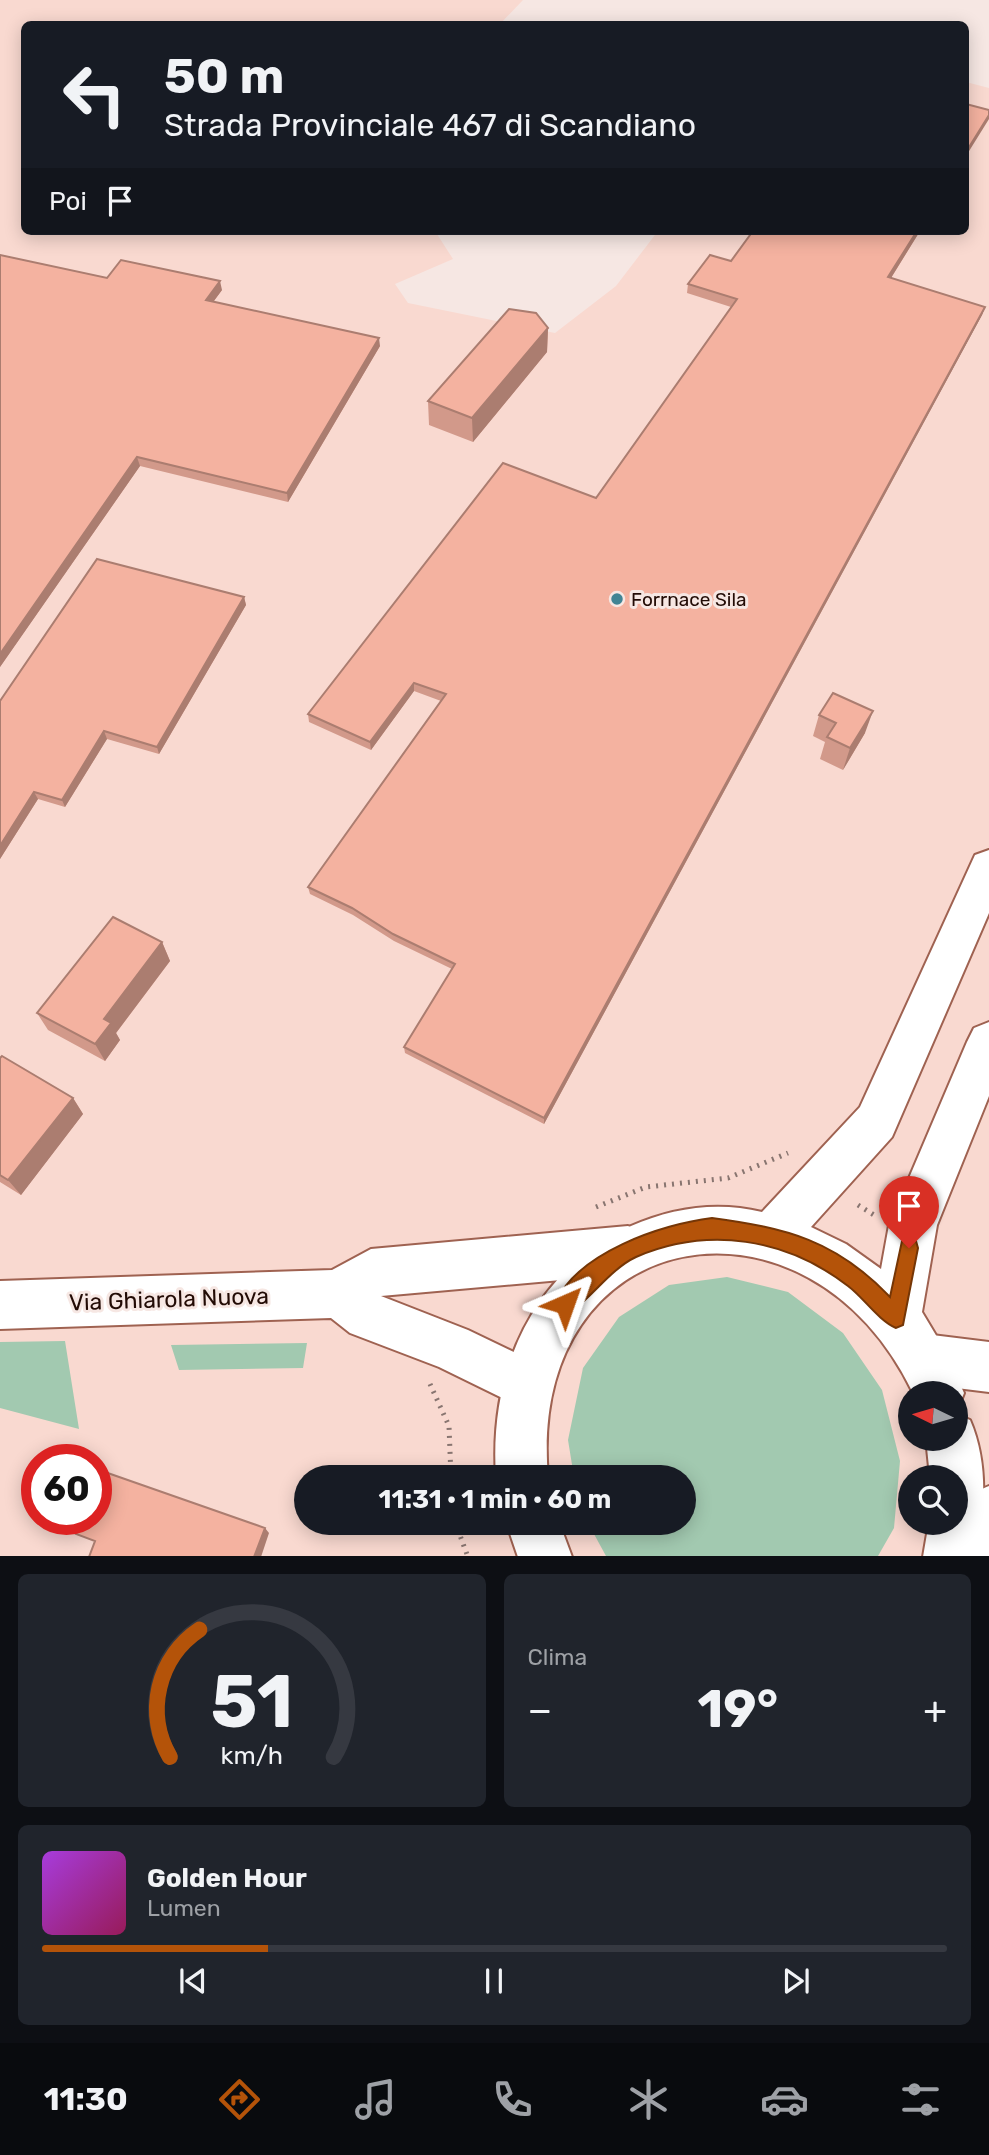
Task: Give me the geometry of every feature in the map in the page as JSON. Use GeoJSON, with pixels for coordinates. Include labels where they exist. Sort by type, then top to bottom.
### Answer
{"type":"FeatureCollection","features":[{"type":"Feature","properties":{"kind":"main road"},"geometry":{"type":"LineString","coordinates":[[771,1236],[813,1160],[876,1122],[989,867]]}},
{"type":"Feature","properties":{"kind":"main road"},"geometry":{"type":"LineString","coordinates":[[896,1318],[913,1226],[989,1042]]}},
{"type":"Feature","properties":{"kind":"main road"},"geometry":{"type":"LineString","coordinates":[[527,1385],[451,1347],[367,1316],[339,1294],[371,1273],[628,1250],[682,1231],[712,1228],[771,1236],[805,1248],[838,1265],[869,1289],[896,1318],[931,1376],[989,1367]]}},
{"type":"Feature","properties":{"kind":"main road"},"geometry":{"type":"LineString","coordinates":[[522,1465],[521,1421],[527,1385],[542,1342],[565,1304],[594,1273],[628,1250]]}},
{"type":"Feature","properties":{"kind":"main road","name":"Via Ghiarola Nuova"},"geometry":{"type":"LineString","coordinates":[[0,1305],[339,1294]]}},
{"type":"Feature","properties":{"kind":"main road"},"geometry":{"type":"LineString","coordinates":[[950,1556],[958,1501],[953,1451]]}},
{"type":"Feature","properties":{"kind":"main road"},"geometry":{"type":"LineString","coordinates":[[956,1556],[989,1512]]}},
{"type":"Feature","properties":{"kind":"main road"},"geometry":{"type":"LineString","coordinates":[[537,1535],[545,1556]]}},
{"type":"Feature","properties":{"kind":"path"},"geometry":{"type":"LineString","coordinates":[[590,1210],[646,1187],[728,1178],[813,1160],[851,1201],[861,1208],[882,1219],[913,1226]]}},
{"type":"Feature","properties":{"kind":"path"},"geometry":{"type":"LineString","coordinates":[[429,1383],[449,1426],[451,1465]]}},
{"type":"Feature","properties":{"kind":"path"},"geometry":{"type":"LineString","coordinates":[[460,1535],[468,1556]]}},
{"type":"Feature","properties":{"kind":"shaded area"},"geometry":{"type":"Polygon","coordinates":[[[0,0],[523,0],[503,21],[21,21],[21,235],[438,235],[453,259],[395,284],[408,303],[555,333],[616,286],[655,235],[969,235],[969,83],[989,88],[989,1556],[0,1556],[0,0]]]}},
{"type":"Feature","properties":{"kind":"green space"},"geometry":{"type":"Polygon","coordinates":[[[727,1277],[788,1292],[843,1333],[882,1390],[900,1461],[894,1528],[878,1556],[606,1556],[595,1535],[696,1535],[696,1465],[572,1465],[568,1440],[583,1368],[619,1317],[669,1285],[727,1277]]]}},
{"type":"Feature","properties":{"kind":"green space"},"geometry":{"type":"Polygon","coordinates":[[[65,1341],[79,1429],[0,1408],[0,1342],[65,1341]]]}},
{"type":"Feature","properties":{"kind":"green space"},"geometry":{"type":"Polygon","coordinates":[[[307,1343],[303,1368],[179,1370],[171,1345],[307,1343]]]}},
{"type":"Feature","properties":{"kind":"building"},"geometry":{"type":"Polygon","coordinates":[[[969,105],[989,110],[989,115],[969,147],[969,105]]]}},
{"type":"Feature","properties":{"kind":"building","name":"Forrnace Sila"},"geometry":{"type":"Polygon","coordinates":[[[750,235],[914,235],[888,277],[985,307],[544,1118],[404,1047],[455,964],[393,934],[352,908],[308,887],[446,694],[414,683],[370,742],[308,714],[503,463],[596,498],[737,299],[688,284],[710,255],[731,261],[750,235]]]}},
{"type":"Feature","properties":{"kind":"building"},"geometry":{"type":"Polygon","coordinates":[[[0,255],[107,278],[121,260],[220,281],[206,300],[379,338],[287,493],[137,457],[0,654],[0,255]]]}},
{"type":"Feature","properties":{"kind":"building"},"geometry":{"type":"Polygon","coordinates":[[[509,309],[536,313],[548,328],[472,418],[428,401],[509,309]]]}},
{"type":"Feature","properties":{"kind":"building"},"geometry":{"type":"Polygon","coordinates":[[[97,559],[244,597],[157,747],[104,731],[62,800],[34,792],[0,846],[0,701],[97,559]]]}},
{"type":"Feature","properties":{"kind":"building"},"geometry":{"type":"Polygon","coordinates":[[[833,693],[873,711],[850,748],[827,737],[836,723],[819,715],[833,693]]]}},
{"type":"Feature","properties":{"kind":"building"},"geometry":{"type":"Polygon","coordinates":[[[113,917],[162,942],[104,1019],[111,1023],[95,1044],[37,1013],[113,917]]]}},
{"type":"Feature","properties":{"kind":"building"},"geometry":{"type":"Polygon","coordinates":[[[2,1056],[73,1098],[8,1180],[0,1175],[2,1056]]]}},
{"type":"Feature","properties":{"kind":"building"},"geometry":{"type":"Polygon","coordinates":[[[112,1474],[265,1528],[254,1556],[89,1556],[95,1541],[79,1535],[112,1535],[112,1474]]]}},
{"type":"Feature","properties":{"kind":"place","name":"Forrnace Sila"},"geometry":{"type":"Point","coordinates":[617,599]}},
{"type":"Feature","properties":{"kind":"route"},"geometry":{"type":"LineString","coordinates":[[565,1304],[594,1273],[628,1250],[682,1231],[712,1228],[771,1236],[805,1248],[838,1265],[869,1289],[896,1318],[909,1248]]}}]}
